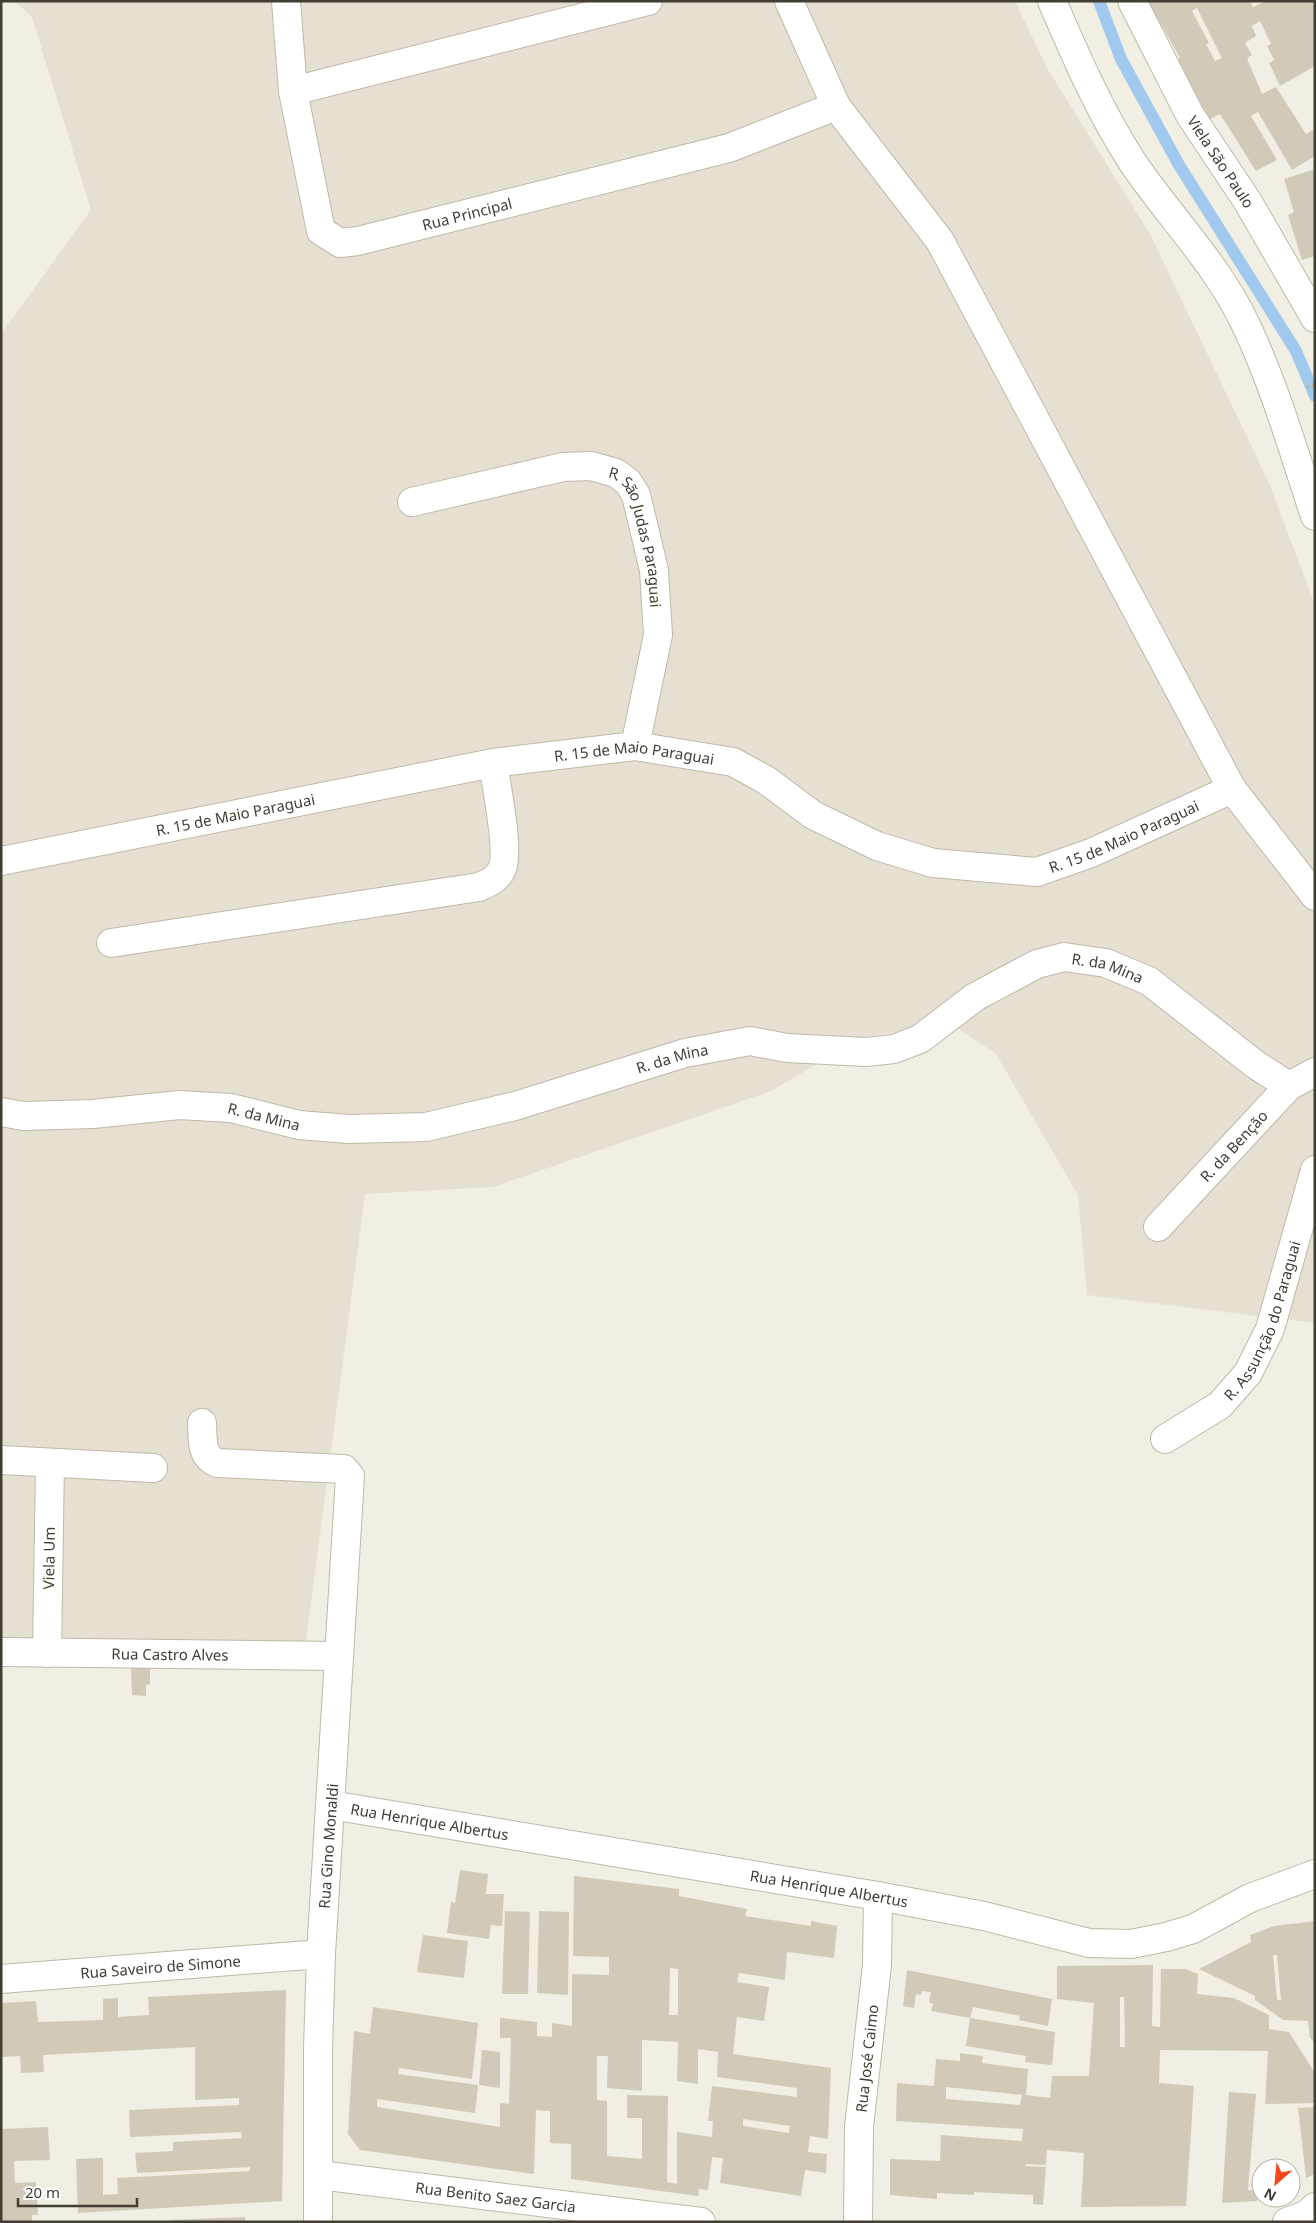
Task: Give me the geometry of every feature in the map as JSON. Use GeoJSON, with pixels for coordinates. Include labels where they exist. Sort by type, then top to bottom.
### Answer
{"type":"FeatureCollection","features":[{"type":"Feature","properties":{"kind":"street","name":"Rua Principal"},"geometry":{"type":"LineString","coordinates":[[286,1],[293,91],[321,231],[340,243],[358,241],[729,148],[836,106]]}},
{"type":"Feature","properties":{"kind":"street"},"geometry":{"type":"LineString","coordinates":[[293,91],[648,1]]}},
{"type":"Feature","properties":{"kind":"street"},"geometry":{"type":"LineString","coordinates":[[789,1],[836,106],[940,241],[1232,789],[1315,896]]}},
{"type":"Feature","properties":{"kind":"street"},"geometry":{"type":"LineString","coordinates":[[1052,1],[1090,88],[1133,163],[1214,271],[1244,320],[1277,401],[1315,516]]}},
{"type":"Feature","properties":{"kind":"street","name":"Viela São Paulo"},"geometry":{"type":"LineString","coordinates":[[1132,1],[1190,114],[1248,202],[1315,318]]}},
{"type":"Feature","properties":{"kind":"street","name":"R. São Judas Paraguai"},"geometry":{"type":"LineString","coordinates":[[412,502],[563,467],[591,466],[616,473],[628,482],[636,494],[654,570],[658,635],[635,746]]}},
{"type":"Feature","properties":{"kind":"street","name":"R. 15 de Maio Paraguai"},"geometry":{"type":"LineString","coordinates":[[1,861],[493,763],[635,746],[733,762],[766,780],[813,815],[877,846],[896,852],[933,863],[1037,872],[1091,853],[1232,789]]}},
{"type":"Feature","properties":{"kind":"street"},"geometry":{"type":"LineString","coordinates":[[110,943],[479,887],[494,880],[502,870],[506,855],[493,763]]}},
{"type":"Feature","properties":{"kind":"street","name":"R. da Mina"},"geometry":{"type":"LineString","coordinates":[[1,1112],[23,1116],[93,1114],[179,1105],[231,1108],[299,1125],[349,1129],[426,1127],[515,1106],[685,1053],[750,1041],[788,1048],[866,1052],[894,1049],[920,1039],[975,997],[1037,964],[1064,956],[1106,963],[1149,981],[1256,1065],[1289,1086]]}},
{"type":"Feature","properties":{"kind":"street","name":"R. da Benção"},"geometry":{"type":"LineString","coordinates":[[1158,1227],[1289,1086],[1315,1072]]}},
{"type":"Feature","properties":{"kind":"street","name":"R. Assunção do Paraguai"},"geometry":{"type":"LineString","coordinates":[[1165,1439],[1220,1405],[1248,1373],[1270,1329],[1315,1170]]}},
{"type":"Feature","properties":{"kind":"street","name":"Rua Gino Monaldi"},"geometry":{"type":"LineString","coordinates":[[202,1423],[204,1451],[211,1461],[217,1463],[347,1471],[350,1476],[338,1656],[332,1805],[321,1954],[318,2049],[318,2222]]}},
{"type":"Feature","properties":{"kind":"street"},"geometry":{"type":"LineString","coordinates":[[1,1460],[153,1468]]}},
{"type":"Feature","properties":{"kind":"street","name":"Viela Um"},"geometry":{"type":"LineString","coordinates":[[47,1653],[50,1463]]}},
{"type":"Feature","properties":{"kind":"street","name":"Rua Castro Alves"},"geometry":{"type":"LineString","coordinates":[[1,1652],[338,1656]]}},
{"type":"Feature","properties":{"kind":"street","name":"Rua Henrique Albertus"},"geometry":{"type":"LineString","coordinates":[[332,1805],[878,1896],[984,1916],[1089,1943],[1130,1944],[1193,1929],[1250,1898],[1315,1874]]}},
{"type":"Feature","properties":{"kind":"street","name":"Rua José Caimo"},"geometry":{"type":"LineString","coordinates":[[858,2222],[859,2127],[877,1965],[878,1896]]}},
{"type":"Feature","properties":{"kind":"street","name":"Rua Saveiro de Simone"},"geometry":{"type":"LineString","coordinates":[[1,1979],[321,1954]]}},
{"type":"Feature","properties":{"kind":"street","name":"Rua Benito Saez Garcia"},"geometry":{"type":"LineString","coordinates":[[319,2174],[701,2222]]}},
{"type":"Feature","properties":{"kind":"street"},"geometry":{"type":"LineString","coordinates":[[1287,2222],[1306,2215],[1315,2207]]}},
{"type":"Feature","properties":{"kind":"shaded area"},"geometry":{"type":"Polygon","coordinates":[[[14,1],[1015,1],[1047,68],[1150,234],[1269,483],[1315,605],[1315,1323],[1087,1295],[1078,1195],[996,1054],[950,1023],[863,1037],[771,1091],[493,1187],[365,1194],[305,1648],[1,1639],[1,334],[91,210],[32,17],[14,1]]]}},
{"type":"Feature","properties":{"kind":"building"},"geometry":{"type":"Polygon","coordinates":[[[1148,1],[1250,1],[1253,7],[1266,1],[1315,1],[1315,66],[1280,86],[1269,63],[1274,60],[1267,46],[1271,44],[1260,21],[1252,26],[1256,36],[1245,43],[1252,55],[1247,58],[1262,94],[1276,87],[1306,134],[1315,129],[1315,156],[1292,170],[1258,112],[1251,116],[1277,160],[1256,171],[1220,114],[1208,120],[1174,62],[1180,58],[1148,1]],[[1197,8],[1192,11],[1209,43],[1206,44],[1215,61],[1222,58],[1197,8]]]}},
{"type":"Feature","properties":{"kind":"building"},"geometry":{"type":"Polygon","coordinates":[[[1315,169],[1315,256],[1302,260],[1288,215],[1294,212],[1284,179],[1315,169]]]}},
{"type":"Feature","properties":{"kind":"building"},"geometry":{"type":"Polygon","coordinates":[[[131,1665],[150,1666],[150,1684],[146,1685],[146,1696],[132,1695],[131,1665]]]}},
{"type":"Feature","properties":{"kind":"building"},"geometry":{"type":"Polygon","coordinates":[[[460,1870],[488,1874],[486,1894],[504,1894],[502,1926],[491,1925],[489,1939],[447,1933],[451,1902],[455,1903],[460,1870]]]}},
{"type":"Feature","properties":{"kind":"building"},"geometry":{"type":"Polygon","coordinates":[[[574,1876],[679,1889],[679,1896],[747,1909],[745,1916],[811,1926],[811,1921],[837,1926],[834,1958],[787,1952],[785,1980],[739,1973],[737,1982],[769,1987],[764,2021],[737,2017],[733,2054],[831,2068],[828,2139],[810,2136],[808,2152],[827,2154],[826,2173],[805,2170],[801,2196],[720,2183],[723,2158],[712,2157],[708,2190],[699,2189],[698,2196],[571,2179],[571,2144],[550,2143],[550,2111],[536,2110],[534,2174],[360,2150],[348,2134],[354,2031],[370,2034],[373,2007],[478,2023],[472,2079],[399,2068],[398,2074],[478,2085],[475,2113],[377,2099],[377,2107],[500,2127],[500,2103],[509,2104],[511,2038],[500,2038],[500,2018],[537,2022],[537,2036],[552,2037],[552,2023],[572,2026],[572,1974],[609,1975],[609,1957],[573,1956],[574,1876]],[[670,1968],[669,2015],[678,2015],[678,1969],[670,1968]],[[642,2040],[642,2091],[607,2088],[608,2056],[597,2056],[597,2100],[607,2101],[607,2156],[642,2159],[642,2118],[627,2118],[627,2095],[668,2096],[667,2182],[677,2184],[677,2132],[712,2137],[713,2121],[708,2121],[712,2086],[797,2097],[797,2088],[717,2077],[718,2052],[698,2049],[698,2084],[677,2081],[678,2042],[642,2040]],[[743,2119],[743,2126],[789,2133],[790,2126],[743,2119]]]}},
{"type":"Feature","properties":{"kind":"building"},"geometry":{"type":"Polygon","coordinates":[[[505,1911],[530,1912],[528,1994],[502,1994],[505,1911]]]}},
{"type":"Feature","properties":{"kind":"building"},"geometry":{"type":"Polygon","coordinates":[[[539,1911],[569,1912],[568,1995],[537,1993],[539,1911]]]}},
{"type":"Feature","properties":{"kind":"building"},"geometry":{"type":"Polygon","coordinates":[[[1315,1921],[1315,2043],[1310,2038],[1308,2021],[1283,2020],[1255,2000],[1255,1996],[1199,1969],[1251,1942],[1250,1935],[1274,1926],[1315,1921]],[[1273,1955],[1277,2000],[1281,2000],[1277,1955],[1273,1955]]]}},
{"type":"Feature","properties":{"kind":"building"},"geometry":{"type":"Polygon","coordinates":[[[423,1935],[468,1941],[464,1978],[417,1972],[423,1935]]]}},
{"type":"Feature","properties":{"kind":"building"},"geometry":{"type":"Polygon","coordinates":[[[1153,1965],[1152,2026],[1160,2027],[1161,1969],[1185,1969],[1198,1974],[1197,1994],[1234,1998],[1269,2015],[1269,2029],[1289,2032],[1315,2073],[1315,2103],[1265,2104],[1268,2051],[1160,2050],[1159,2083],[1194,2086],[1186,2206],[1081,2207],[1084,2153],[1047,2150],[1046,2165],[1026,2164],[1025,2166],[1046,2167],[1043,2205],[1033,2204],[1033,2195],[974,2192],[974,2195],[937,2193],[937,2199],[890,2195],[890,2159],[940,2161],[941,2135],[1022,2141],[1023,2129],[896,2121],[897,2083],[934,2086],[936,2059],[960,2061],[960,2053],[983,2056],[982,2063],[1028,2069],[1026,2095],[1050,2098],[1052,2076],[1089,2076],[1094,2003],[1057,1999],[1057,1966],[1153,1965]],[[1120,1997],[1120,2047],[1125,2047],[1124,1997],[1120,1997]],[[946,2087],[946,2099],[1020,2105],[1022,2095],[946,2087]]]}},
{"type":"Feature","properties":{"kind":"building"},"geometry":{"type":"Polygon","coordinates":[[[907,1970],[1052,1999],[1048,2026],[1019,2020],[1020,2016],[973,2007],[970,2018],[931,2011],[933,2004],[929,2002],[931,1992],[922,1991],[921,1995],[916,1994],[914,2008],[903,2006],[907,1970]]]}},
{"type":"Feature","properties":{"kind":"building"},"geometry":{"type":"Polygon","coordinates":[[[286,1990],[282,2201],[78,2213],[76,2159],[103,2158],[103,2195],[118,2194],[117,2178],[250,2171],[250,2167],[137,2173],[135,2153],[173,2151],[173,2142],[242,2138],[241,2132],[130,2137],[129,2110],[239,2105],[239,2098],[195,2100],[195,2047],[43,2055],[44,2072],[21,2073],[20,2056],[1,2057],[1,2003],[36,2001],[38,2022],[103,2020],[103,1999],[118,1998],[118,2017],[149,2015],[148,1997],[286,1990]]]}},
{"type":"Feature","properties":{"kind":"building"},"geometry":{"type":"Polygon","coordinates":[[[970,2018],[1055,2032],[1052,2065],[1025,2062],[1026,2056],[966,2046],[970,2018]]]}},
{"type":"Feature","properties":{"kind":"building"},"geometry":{"type":"Polygon","coordinates":[[[482,2050],[500,2052],[500,2088],[479,2085],[482,2050]]]}},
{"type":"Feature","properties":{"kind":"building"},"geometry":{"type":"Polygon","coordinates":[[[1229,2092],[1256,2094],[1248,2190],[1251,2190],[1251,2201],[1222,2203],[1229,2092]]]}},
{"type":"Feature","properties":{"kind":"building"},"geometry":{"type":"Polygon","coordinates":[[[1315,2107],[1315,2174],[1306,2178],[1298,2108],[1315,2107]]]}},
{"type":"Feature","properties":{"kind":"building"},"geometry":{"type":"Polygon","coordinates":[[[48,2127],[50,2160],[14,2161],[15,2183],[36,2182],[38,2215],[32,2215],[32,2222],[1,2222],[1,2129],[48,2127]]]}},
{"type":"Feature","properties":{"kind":"building"},"geometry":{"type":"Polygon","coordinates":[[[245,2217],[245,2222],[170,2222],[170,2220],[245,2217]]]}},
{"type":"Feature","properties":{"kind":"waterway"},"geometry":{"type":"LineString","coordinates":[[1099,1],[1121,59],[1179,165],[1296,351],[1315,396]]}}]}
